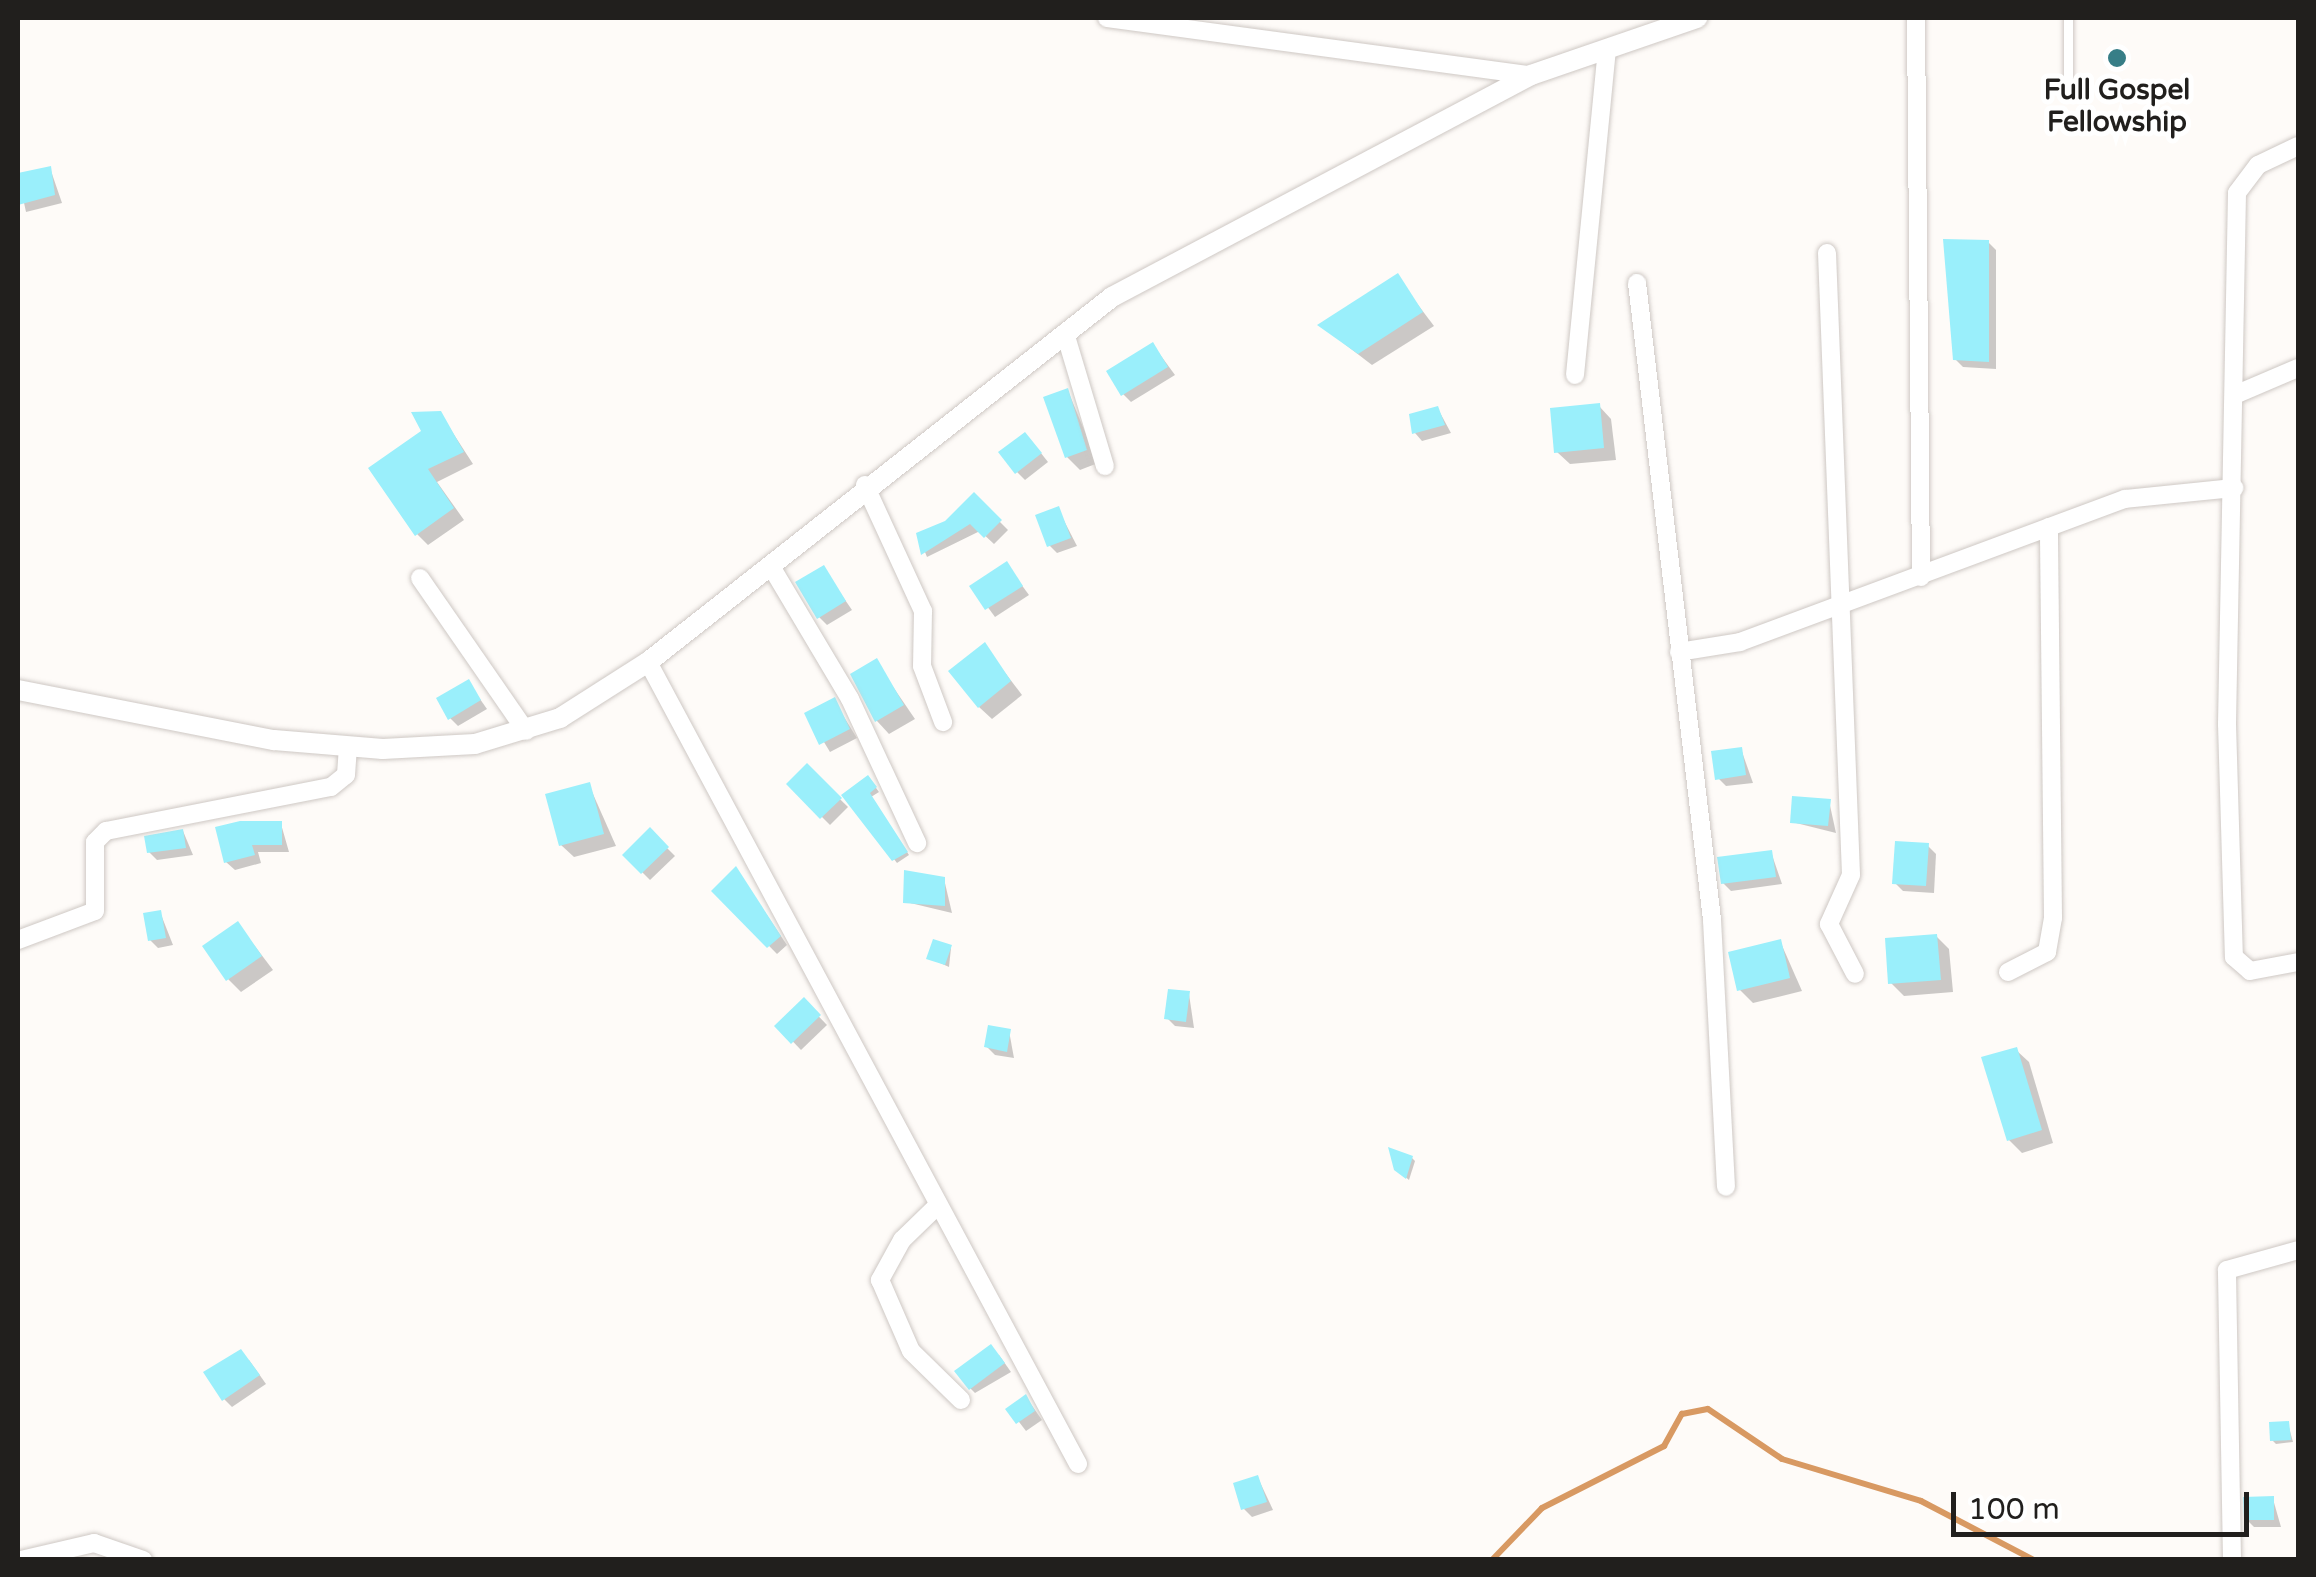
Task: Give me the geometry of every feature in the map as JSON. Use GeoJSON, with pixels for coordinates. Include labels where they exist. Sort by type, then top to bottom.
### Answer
{"type":"FeatureCollection","features":[{"type":"Feature","properties":{"kind":"street"},"geometry":{"type":"LineString","coordinates":[[1107,18],[1531,75]]}},
{"type":"Feature","properties":{"kind":"street"},"geometry":{"type":"LineString","coordinates":[[18,690],[348,746],[432,750],[526,731],[648,662],[772,568],[866,484],[1066,333],[1177,257],[1531,75],[1697,18]]}},
{"type":"Feature","properties":{"kind":"street"},"geometry":{"type":"LineString","coordinates":[[1916,18],[1921,577]]}},
{"type":"Feature","properties":{"kind":"street"},"geometry":{"type":"LineString","coordinates":[[1574,375],[1607,50]]}},
{"type":"Feature","properties":{"kind":"street"},"geometry":{"type":"LineString","coordinates":[[2298,146],[2258,166],[2237,193],[2233,953],[2250,971],[2298,962]]}},
{"type":"Feature","properties":{"kind":"street"},"geometry":{"type":"LineString","coordinates":[[1827,253],[1851,875],[1829,924],[1855,974]]}},
{"type":"Feature","properties":{"kind":"street"},"geometry":{"type":"LineString","coordinates":[[1637,283],[1712,920],[1726,1188]]}},
{"type":"Feature","properties":{"kind":"street"},"geometry":{"type":"LineString","coordinates":[[1066,333],[1105,466]]}},
{"type":"Feature","properties":{"kind":"street"},"geometry":{"type":"LineString","coordinates":[[2237,394],[2298,368]]}},
{"type":"Feature","properties":{"kind":"street"},"geometry":{"type":"LineString","coordinates":[[866,484],[922,611],[922,666],[942,722]]}},
{"type":"Feature","properties":{"kind":"street"},"geometry":{"type":"LineString","coordinates":[[1679,652],[1838,608],[2125,500],[2234,488]]}},
{"type":"Feature","properties":{"kind":"street"},"geometry":{"type":"LineString","coordinates":[[2008,972],[2047,952],[2053,918],[2050,527]]}},
{"type":"Feature","properties":{"kind":"street"},"geometry":{"type":"LineString","coordinates":[[772,568],[850,699],[918,843]]}},
{"type":"Feature","properties":{"kind":"street"},"geometry":{"type":"LineString","coordinates":[[420,578],[526,731]]}},
{"type":"Feature","properties":{"kind":"street"},"geometry":{"type":"LineString","coordinates":[[648,662],[936,1207],[1078,1464]]}},
{"type":"Feature","properties":{"kind":"street"},"geometry":{"type":"LineString","coordinates":[[18,940],[95,912],[95,842],[106,831],[330,787],[346,776],[348,746]]}},
{"type":"Feature","properties":{"kind":"street"},"geometry":{"type":"LineString","coordinates":[[936,1207],[902,1240],[880,1280],[911,1351],[961,1400]]}},
{"type":"Feature","properties":{"kind":"street"},"geometry":{"type":"LineString","coordinates":[[2232,1560],[2227,1270],[2298,1250]]}},
{"type":"Feature","properties":{"kind":"street"},"geometry":{"type":"LineString","coordinates":[[21,1560],[94,1543],[143,1560]]}},
{"type":"Feature","properties":{"kind":"lane"},"geometry":{"type":"LineString","coordinates":[[2068,18],[2068,77]]}},
{"type":"Feature","properties":{"kind":"building"},"geometry":{"type":"Polygon","coordinates":[[[51,166],[55,195],[18,205],[18,173],[51,166]]]}},
{"type":"Feature","properties":{"kind":"building"},"geometry":{"type":"Polygon","coordinates":[[[1943,239],[1989,240],[1989,362],[1953,360],[1943,239]]]}},
{"type":"Feature","properties":{"kind":"building"},"geometry":{"type":"Polygon","coordinates":[[[1398,273],[1423,312],[1358,354],[1317,325],[1398,273]]]}},
{"type":"Feature","properties":{"kind":"building"},"geometry":{"type":"Polygon","coordinates":[[[1153,342],[1168,367],[1121,396],[1106,371],[1153,342]]]}},
{"type":"Feature","properties":{"kind":"building"},"geometry":{"type":"Polygon","coordinates":[[[1068,388],[1087,450],[1065,458],[1043,397],[1068,388]]]}},
{"type":"Feature","properties":{"kind":"building"},"geometry":{"type":"Polygon","coordinates":[[[1600,403],[1604,448],[1554,453],[1550,408],[1600,403]]]}},
{"type":"Feature","properties":{"kind":"building"},"geometry":{"type":"Polygon","coordinates":[[[1438,406],[1445,425],[1412,434],[1409,414],[1438,406]]]}},
{"type":"Feature","properties":{"kind":"building"},"geometry":{"type":"Polygon","coordinates":[[[441,411],[464,452],[428,469],[454,508],[415,536],[368,468],[421,431],[411,412],[441,411]]]}},
{"type":"Feature","properties":{"kind":"building"},"geometry":{"type":"Polygon","coordinates":[[[1025,432],[1042,453],[1015,474],[998,452],[1025,432]]]}},
{"type":"Feature","properties":{"kind":"building"},"geometry":{"type":"Polygon","coordinates":[[[974,492],[1002,520],[984,538],[970,524],[921,555],[916,533],[945,521],[974,492]]]}},
{"type":"Feature","properties":{"kind":"building"},"geometry":{"type":"Polygon","coordinates":[[[1059,506],[1071,538],[1047,547],[1035,515],[1059,506]]]}},
{"type":"Feature","properties":{"kind":"building"},"geometry":{"type":"Polygon","coordinates":[[[1007,561],[1023,586],[985,610],[969,586],[1007,561]]]}},
{"type":"Feature","properties":{"kind":"building"},"geometry":{"type":"Polygon","coordinates":[[[824,565],[846,601],[817,619],[795,582],[824,565]]]}},
{"type":"Feature","properties":{"kind":"building"},"geometry":{"type":"Polygon","coordinates":[[[985,642],[1011,681],[978,708],[948,671],[985,642]]]}},
{"type":"Feature","properties":{"kind":"building"},"geometry":{"type":"Polygon","coordinates":[[[877,658],[904,705],[875,722],[850,674],[877,658]]]}},
{"type":"Feature","properties":{"kind":"building"},"geometry":{"type":"Polygon","coordinates":[[[469,679],[481,700],[448,720],[436,698],[469,679]]]}},
{"type":"Feature","properties":{"kind":"building"},"geometry":{"type":"Polygon","coordinates":[[[835,697],[850,729],[819,745],[804,713],[835,697]]]}},
{"type":"Feature","properties":{"kind":"building"},"geometry":{"type":"Polygon","coordinates":[[[1742,747],[1746,775],[1715,780],[1711,751],[1742,747]]]}},
{"type":"Feature","properties":{"kind":"building"},"geometry":{"type":"Polygon","coordinates":[[[807,763],[842,798],[820,819],[786,784],[807,763]]]}},
{"type":"Feature","properties":{"kind":"building"},"geometry":{"type":"Polygon","coordinates":[[[868,775],[877,787],[870,793],[908,852],[892,861],[841,795],[868,775]]]}},
{"type":"Feature","properties":{"kind":"building"},"geometry":{"type":"Polygon","coordinates":[[[590,782],[604,834],[559,846],[545,794],[590,782]]]}},
{"type":"Feature","properties":{"kind":"building"},"geometry":{"type":"Polygon","coordinates":[[[1792,796],[1831,799],[1828,826],[1790,823],[1792,796]]]}},
{"type":"Feature","properties":{"kind":"building"},"geometry":{"type":"Polygon","coordinates":[[[240,821],[282,821],[282,845],[252,845],[255,855],[224,863],[215,827],[240,821]]]}},
{"type":"Feature","properties":{"kind":"building"},"geometry":{"type":"Polygon","coordinates":[[[650,827],[669,847],[641,874],[622,855],[650,827]]]}},
{"type":"Feature","properties":{"kind":"building"},"geometry":{"type":"Polygon","coordinates":[[[183,829],[186,848],[147,853],[144,836],[183,829]]]}},
{"type":"Feature","properties":{"kind":"building"},"geometry":{"type":"Polygon","coordinates":[[[1895,841],[1929,843],[1926,886],[1892,884],[1895,841]]]}},
{"type":"Feature","properties":{"kind":"building"},"geometry":{"type":"Polygon","coordinates":[[[1772,850],[1776,877],[1721,884],[1717,857],[1772,850]]]}},
{"type":"Feature","properties":{"kind":"building"},"geometry":{"type":"Polygon","coordinates":[[[736,866],[781,936],[767,948],[711,891],[736,866]]]}},
{"type":"Feature","properties":{"kind":"building"},"geometry":{"type":"Polygon","coordinates":[[[904,870],[945,877],[945,906],[903,903],[904,870]]]}},
{"type":"Feature","properties":{"kind":"building"},"geometry":{"type":"Polygon","coordinates":[[[161,910],[166,938],[148,941],[143,913],[161,910]]]}},
{"type":"Feature","properties":{"kind":"building"},"geometry":{"type":"Polygon","coordinates":[[[238,921],[262,956],[226,981],[202,946],[238,921]]]}},
{"type":"Feature","properties":{"kind":"building"},"geometry":{"type":"Polygon","coordinates":[[[1937,934],[1941,980],[1888,984],[1885,938],[1937,934]]]}},
{"type":"Feature","properties":{"kind":"building"},"geometry":{"type":"Polygon","coordinates":[[[933,939],[952,945],[945,965],[926,959],[933,939]]]}},
{"type":"Feature","properties":{"kind":"building"},"geometry":{"type":"Polygon","coordinates":[[[1781,939],[1790,978],[1737,991],[1728,952],[1781,939]]]}},
{"type":"Feature","properties":{"kind":"building"},"geometry":{"type":"Polygon","coordinates":[[[1168,989],[1190,991],[1186,1022],[1164,1019],[1168,989]]]}},
{"type":"Feature","properties":{"kind":"building"},"geometry":{"type":"Polygon","coordinates":[[[804,997],[821,1015],[791,1044],[774,1026],[804,997]]]}},
{"type":"Feature","properties":{"kind":"building"},"geometry":{"type":"Polygon","coordinates":[[[988,1025],[1011,1029],[1007,1052],[984,1047],[988,1025]]]}},
{"type":"Feature","properties":{"kind":"building"},"geometry":{"type":"Polygon","coordinates":[[[2017,1047],[2042,1130],[2007,1141],[1981,1057],[2017,1047]]]}},
{"type":"Feature","properties":{"kind":"building"},"geometry":{"type":"Polygon","coordinates":[[[1388,1147],[1413,1156],[1406,1179],[1394,1170],[1388,1147]]]}},
{"type":"Feature","properties":{"kind":"building"},"geometry":{"type":"Polygon","coordinates":[[[991,1344],[1005,1363],[969,1390],[954,1371],[991,1344]]]}},
{"type":"Feature","properties":{"kind":"building"},"geometry":{"type":"Polygon","coordinates":[[[241,1349],[260,1375],[222,1401],[203,1372],[241,1349]]]}},
{"type":"Feature","properties":{"kind":"building"},"geometry":{"type":"Polygon","coordinates":[[[1026,1394],[1035,1411],[1016,1424],[1005,1409],[1026,1394]]]}},
{"type":"Feature","properties":{"kind":"building"},"geometry":{"type":"Polygon","coordinates":[[[2289,1421],[2291,1440],[2270,1441],[2269,1422],[2289,1421]]]}},
{"type":"Feature","properties":{"kind":"building"},"geometry":{"type":"Polygon","coordinates":[[[1258,1475],[1267,1502],[1241,1510],[1233,1483],[1258,1475]]]}},
{"type":"Feature","properties":{"kind":"building"},"geometry":{"type":"Polygon","coordinates":[[[2274,1496],[2274,1520],[2244,1520],[2243,1497],[2274,1496]]]}},
{"type":"Feature","properties":{"kind":"waterway"},"geometry":{"type":"LineString","coordinates":[[1492,1560],[1542,1508],[1664,1446],[1682,1414],[1708,1409],[1782,1459],[1921,1501],[2034,1560]]}},
{"type":"Feature","properties":{"kind":"place","name":"Full Gospel Fellowship"},"geometry":{"type":"Point","coordinates":[2117,58]}}]}
